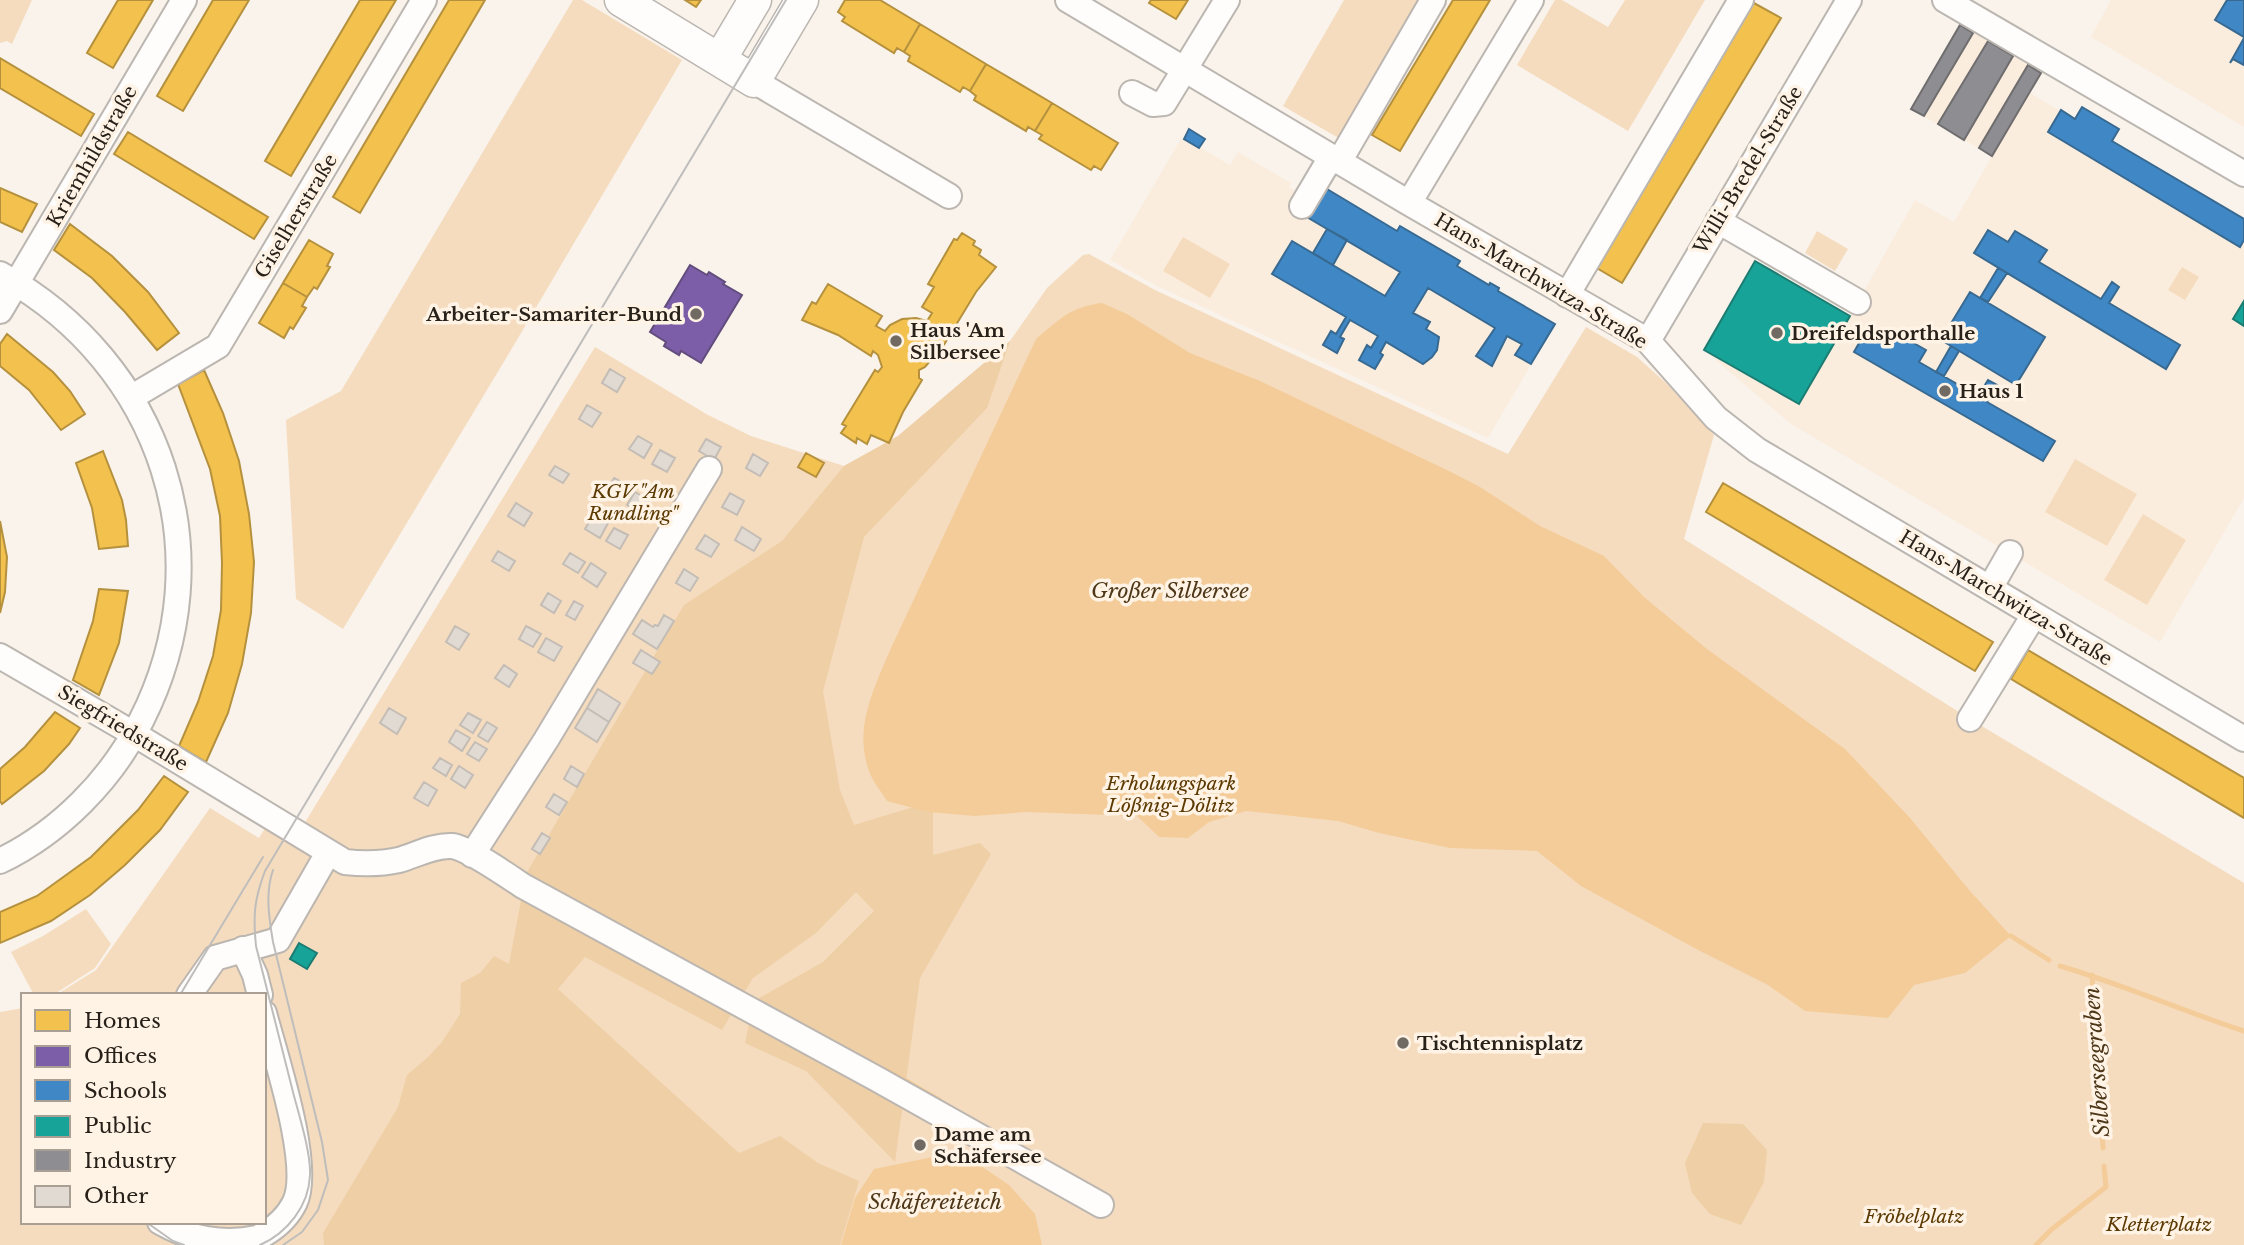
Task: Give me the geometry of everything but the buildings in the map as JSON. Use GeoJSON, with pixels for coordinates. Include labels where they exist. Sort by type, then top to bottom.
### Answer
{"type":"FeatureCollection","features":[{"type":"Feature","properties":{"kind":"main road"},"geometry":{"type":"LineString","coordinates":[[621,0],[754,81],[802,0]]}},
{"type":"Feature","properties":{"kind":"main road"},"geometry":{"type":"LineString","coordinates":[[720,59],[755,0]]}},
{"type":"Feature","properties":{"kind":"street","name":"Kriemhildstraße"},"geometry":{"type":"LineString","coordinates":[[0,311],[8,278],[184,0]]}},
{"type":"Feature","properties":{"kind":"street","name":"Giselherstraße"},"geometry":{"type":"LineString","coordinates":[[132,397],[218,346],[424,0]]}},
{"type":"Feature","properties":{"kind":"street","name":"Hans-Marchwitza-Straße"},"geometry":{"type":"LineString","coordinates":[[1068,0],[1409,203],[1648,341],[1716,418],[1757,450],[2244,739]]}},
{"type":"Feature","properties":{"kind":"street"},"geometry":{"type":"LineString","coordinates":[[1132,93],[1153,104],[1164,103],[1227,0]]}},
{"type":"Feature","properties":{"kind":"street"},"geometry":{"type":"LineString","coordinates":[[1303,206],[1433,0]]}},
{"type":"Feature","properties":{"kind":"street"},"geometry":{"type":"LineString","coordinates":[[1409,203],[1531,0]]}},
{"type":"Feature","properties":{"kind":"street"},"geometry":{"type":"LineString","coordinates":[[1567,295],[1741,0]]}},
{"type":"Feature","properties":{"kind":"street","name":"Willi-Bredel-Straße"},"geometry":{"type":"LineString","coordinates":[[1648,341],[1849,0]]}},
{"type":"Feature","properties":{"kind":"street"},"geometry":{"type":"LineString","coordinates":[[1945,0],[2244,174]]}},
{"type":"Feature","properties":{"kind":"street"},"geometry":{"type":"LineString","coordinates":[[754,81],[949,196]]}},
{"type":"Feature","properties":{"kind":"street"},"geometry":{"type":"LineString","coordinates":[[1718,221],[1858,302]]}},
{"type":"Feature","properties":{"kind":"street"},"geometry":{"type":"LineString","coordinates":[[0,861],[39,838],[74,809],[110,770],[134,734],[155,691],[170,645],[178,585],[178,545],[173,503],[160,458],[132,397],[107,361],[79,331],[55,310],[8,278]]}},
{"type":"Feature","properties":{"kind":"street"},"geometry":{"type":"LineString","coordinates":[[709,469],[546,740],[472,855],[523,886],[1101,1205]]}},
{"type":"Feature","properties":{"kind":"street"},"geometry":{"type":"LineString","coordinates":[[1990,588],[2010,553]]}},
{"type":"Feature","properties":{"kind":"street"},"geometry":{"type":"LineString","coordinates":[[1970,719],[2034,614]]}},
{"type":"Feature","properties":{"kind":"street","name":"Siegfriedstraße"},"geometry":{"type":"LineString","coordinates":[[0,656],[345,862],[369,864],[397,860],[454,846],[472,855]]}},
{"type":"Feature","properties":{"kind":"street"},"geometry":{"type":"LineString","coordinates":[[190,993],[215,958],[278,940],[328,853]]}},
{"type":"Feature","properties":{"kind":"street"},"geometry":{"type":"LineString","coordinates":[[243,949],[255,975],[260,993]]}},
{"type":"Feature","properties":{"kind":"street"},"geometry":{"type":"LineString","coordinates":[[163,1224],[197,1240],[219,1244],[246,1243],[267,1233],[284,1219],[296,1200],[300,1176],[298,1149],[266,1021]]}},
{"type":"Feature","properties":{"kind":"shaded area"},"geometry":{"type":"Polygon","coordinates":[[[2111,0],[2244,0],[2244,127],[2091,37],[2111,0]]]}},
{"type":"Feature","properties":{"kind":"shaded area"},"geometry":{"type":"Polygon","coordinates":[[[1960,25],[2041,73],[2030,93],[2244,219],[2244,498],[2160,642],[1791,424],[1704,350],[1755,261],[1850,316],[1915,200],[1954,222],[1992,156],[1911,109],[1960,25]]]}},
{"type":"Feature","properties":{"kind":"shaded area"},"geometry":{"type":"Polygon","coordinates":[[[1182,137],[1230,165],[1238,152],[1291,183],[1289,187],[1302,195],[1322,186],[1555,324],[1488,438],[1157,286],[1110,260],[1182,137]]]}},
{"type":"Feature","properties":{"kind":"shaded area"},"geometry":{"type":"Polygon","coordinates":[[[1010,341],[987,408],[864,537],[823,691],[840,790],[854,825],[933,801],[933,855],[980,843],[991,854],[920,978],[895,1162],[806,1071],[745,1043],[754,1001],[823,962],[874,911],[856,892],[816,933],[753,978],[722,1030],[585,957],[558,989],[739,1153],[780,1136],[818,1163],[859,1181],[840,1245],[324,1245],[323,1233],[398,1107],[407,1075],[442,1042],[460,1014],[461,983],[480,973],[494,956],[509,964],[526,874],[684,605],[782,541],[844,466],[898,436],[1010,341]]]}},
{"type":"Feature","properties":{"kind":"shaded area"},"geometry":{"type":"Polygon","coordinates":[[[1703,1123],[1743,1124],[1767,1150],[1764,1182],[1741,1225],[1710,1214],[1692,1193],[1685,1163],[1703,1123]]]}},
{"type":"Feature","properties":{"kind":"green space"},"geometry":{"type":"Polygon","coordinates":[[[0,0],[32,0],[12,44],[7,41],[0,43],[0,0]]]}},
{"type":"Feature","properties":{"kind":"green space"},"geometry":{"type":"Polygon","coordinates":[[[573,0],[582,0],[682,60],[343,629],[296,599],[286,420],[341,391],[573,0]]]}},
{"type":"Feature","properties":{"kind":"green space"},"geometry":{"type":"Polygon","coordinates":[[[1344,0],[1433,0],[1349,144],[1283,106],[1344,0]]]}},
{"type":"Feature","properties":{"kind":"green space"},"geometry":{"type":"Polygon","coordinates":[[[1555,0],[1562,0],[1608,27],[1625,0],[1705,0],[1628,131],[1517,65],[1555,0]]]}},
{"type":"Feature","properties":{"kind":"green space"},"geometry":{"type":"Polygon","coordinates":[[[1817,231],[1848,249],[1835,271],[1805,253],[1817,231]]]}},
{"type":"Feature","properties":{"kind":"green space"},"geometry":{"type":"Polygon","coordinates":[[[1183,237],[1230,264],[1210,298],[1163,271],[1183,237]]]}},
{"type":"Feature","properties":{"kind":"green space","name":"Erholungspark Lößnig-Dölitz"},"geometry":{"type":"Polygon","coordinates":[[[1089,254],[1155,290],[1508,454],[1586,327],[1637,357],[1666,383],[1714,435],[1684,539],[1970,719],[2244,883],[2244,1245],[0,1245],[0,1012],[21,1008],[21,1224],[266,1224],[266,993],[59,993],[96,970],[210,808],[259,838],[271,818],[304,824],[595,347],[708,415],[751,436],[844,466],[898,436],[1010,341],[1047,288],[1083,255],[1089,254]]]}},
{"type":"Feature","properties":{"kind":"green space"},"geometry":{"type":"Polygon","coordinates":[[[2182,267],[2199,277],[2185,300],[2168,290],[2182,267]]]}},
{"type":"Feature","properties":{"kind":"green space"},"geometry":{"type":"Polygon","coordinates":[[[2075,459],[2137,494],[2107,546],[2045,512],[2075,459]]]}},
{"type":"Feature","properties":{"kind":"green space"},"geometry":{"type":"Polygon","coordinates":[[[2143,514],[2186,540],[2147,605],[2104,580],[2143,514]]]}},
{"type":"Feature","properties":{"kind":"green space"},"geometry":{"type":"Polygon","coordinates":[[[86,909],[111,944],[95,968],[56,993],[33,993],[11,952],[86,909]]]}},
{"type":"Feature","properties":{"kind":"water","name":"Großer Silbersee"},"geometry":{"type":"Polygon","coordinates":[[[1102,303],[1127,314],[1190,353],[1260,381],[1451,472],[1480,487],[1540,526],[1604,556],[1644,597],[1707,649],[1845,749],[1910,818],[2011,936],[1965,973],[1914,985],[1888,1018],[1805,1011],[1768,985],[1581,886],[1537,851],[1450,848],[1338,821],[1246,811],[1209,822],[1188,838],[1159,837],[1137,816],[1026,812],[975,816],[928,812],[887,801],[869,772],[863,737],[868,706],[891,648],[1036,339],[1073,311],[1102,303]]]}},
{"type":"Feature","properties":{"kind":"water","name":"Schäfereiteich"},"geometry":{"type":"Polygon","coordinates":[[[933,1157],[981,1166],[1009,1185],[1035,1214],[1042,1245],[841,1245],[855,1198],[874,1169],[933,1157]]]}},
{"type":"Feature","properties":{"kind":"waterway"},"geometry":{"type":"LineString","coordinates":[[2011,936],[2049,960]]}},
{"type":"Feature","properties":{"kind":"waterway"},"geometry":{"type":"LineString","coordinates":[[2060,966],[2244,1031]]}},
{"type":"Feature","properties":{"kind":"waterway","name":"Silberseegraben"},"geometry":{"type":"LineString","coordinates":[[2092,975],[2103,1148]]}},
{"type":"Feature","properties":{"kind":"waterway"},"geometry":{"type":"LineString","coordinates":[[887,1070],[939,1100]]}},
{"type":"Feature","properties":{"kind":"waterway","name":"Silberseegraben"},"geometry":{"type":"LineString","coordinates":[[2036,1245],[2052,1229],[2106,1187],[2104,1166]]}},
{"type":"Feature","properties":{"kind":"tram line"},"geometry":{"type":"LineString","coordinates":[[260,1245],[279,1233],[295,1217],[306,1197],[310,1175],[305,1136],[256,946],[255,908],[265,871],[786,0]]}},
{"type":"Feature","properties":{"kind":"tram line"},"geometry":{"type":"LineString","coordinates":[[181,993],[263,857]]}},
{"type":"Feature","properties":{"kind":"tram line"},"geometry":{"type":"LineString","coordinates":[[273,870],[268,897],[273,942],[322,1142],[328,1180],[318,1210],[302,1232],[283,1245]]}},
{"type":"Feature","properties":{"kind":"tram line"},"geometry":{"type":"LineString","coordinates":[[149,1224],[173,1241],[184,1245]]}},
{"type":"Feature","properties":{"kind":"place","name":"Arbeiter-Samariter-Bund"},"geometry":{"type":"Point","coordinates":[696,314]}},
{"type":"Feature","properties":{"kind":"place","name":"Dreifeldsporthalle"},"geometry":{"type":"Point","coordinates":[1777,333]}},
{"type":"Feature","properties":{"kind":"place","name":"Haus 'Am Silbersee'"},"geometry":{"type":"Point","coordinates":[896,341]}},
{"type":"Feature","properties":{"kind":"place","name":"Haus 1"},"geometry":{"type":"Point","coordinates":[1945,391]}},
{"type":"Feature","properties":{"kind":"place","name":"Tischtennisplatz"},"geometry":{"type":"Point","coordinates":[1403,1043]}},
{"type":"Feature","properties":{"kind":"place","name":"Dame am Schäfersee"},"geometry":{"type":"Point","coordinates":[920,1145]}},
{"type":"Feature","properties":{"kind":"park label","name":"KGV \"Am Rundling\""},"geometry":{"type":"Point","coordinates":[633,502]}},
{"type":"Feature","properties":{"kind":"park label","name":"Fröbelplatz"},"geometry":{"type":"Point","coordinates":[1914,1216]}},
{"type":"Feature","properties":{"kind":"park label","name":"Kletterplatz"},"geometry":{"type":"Point","coordinates":[2159,1224]}}]}
